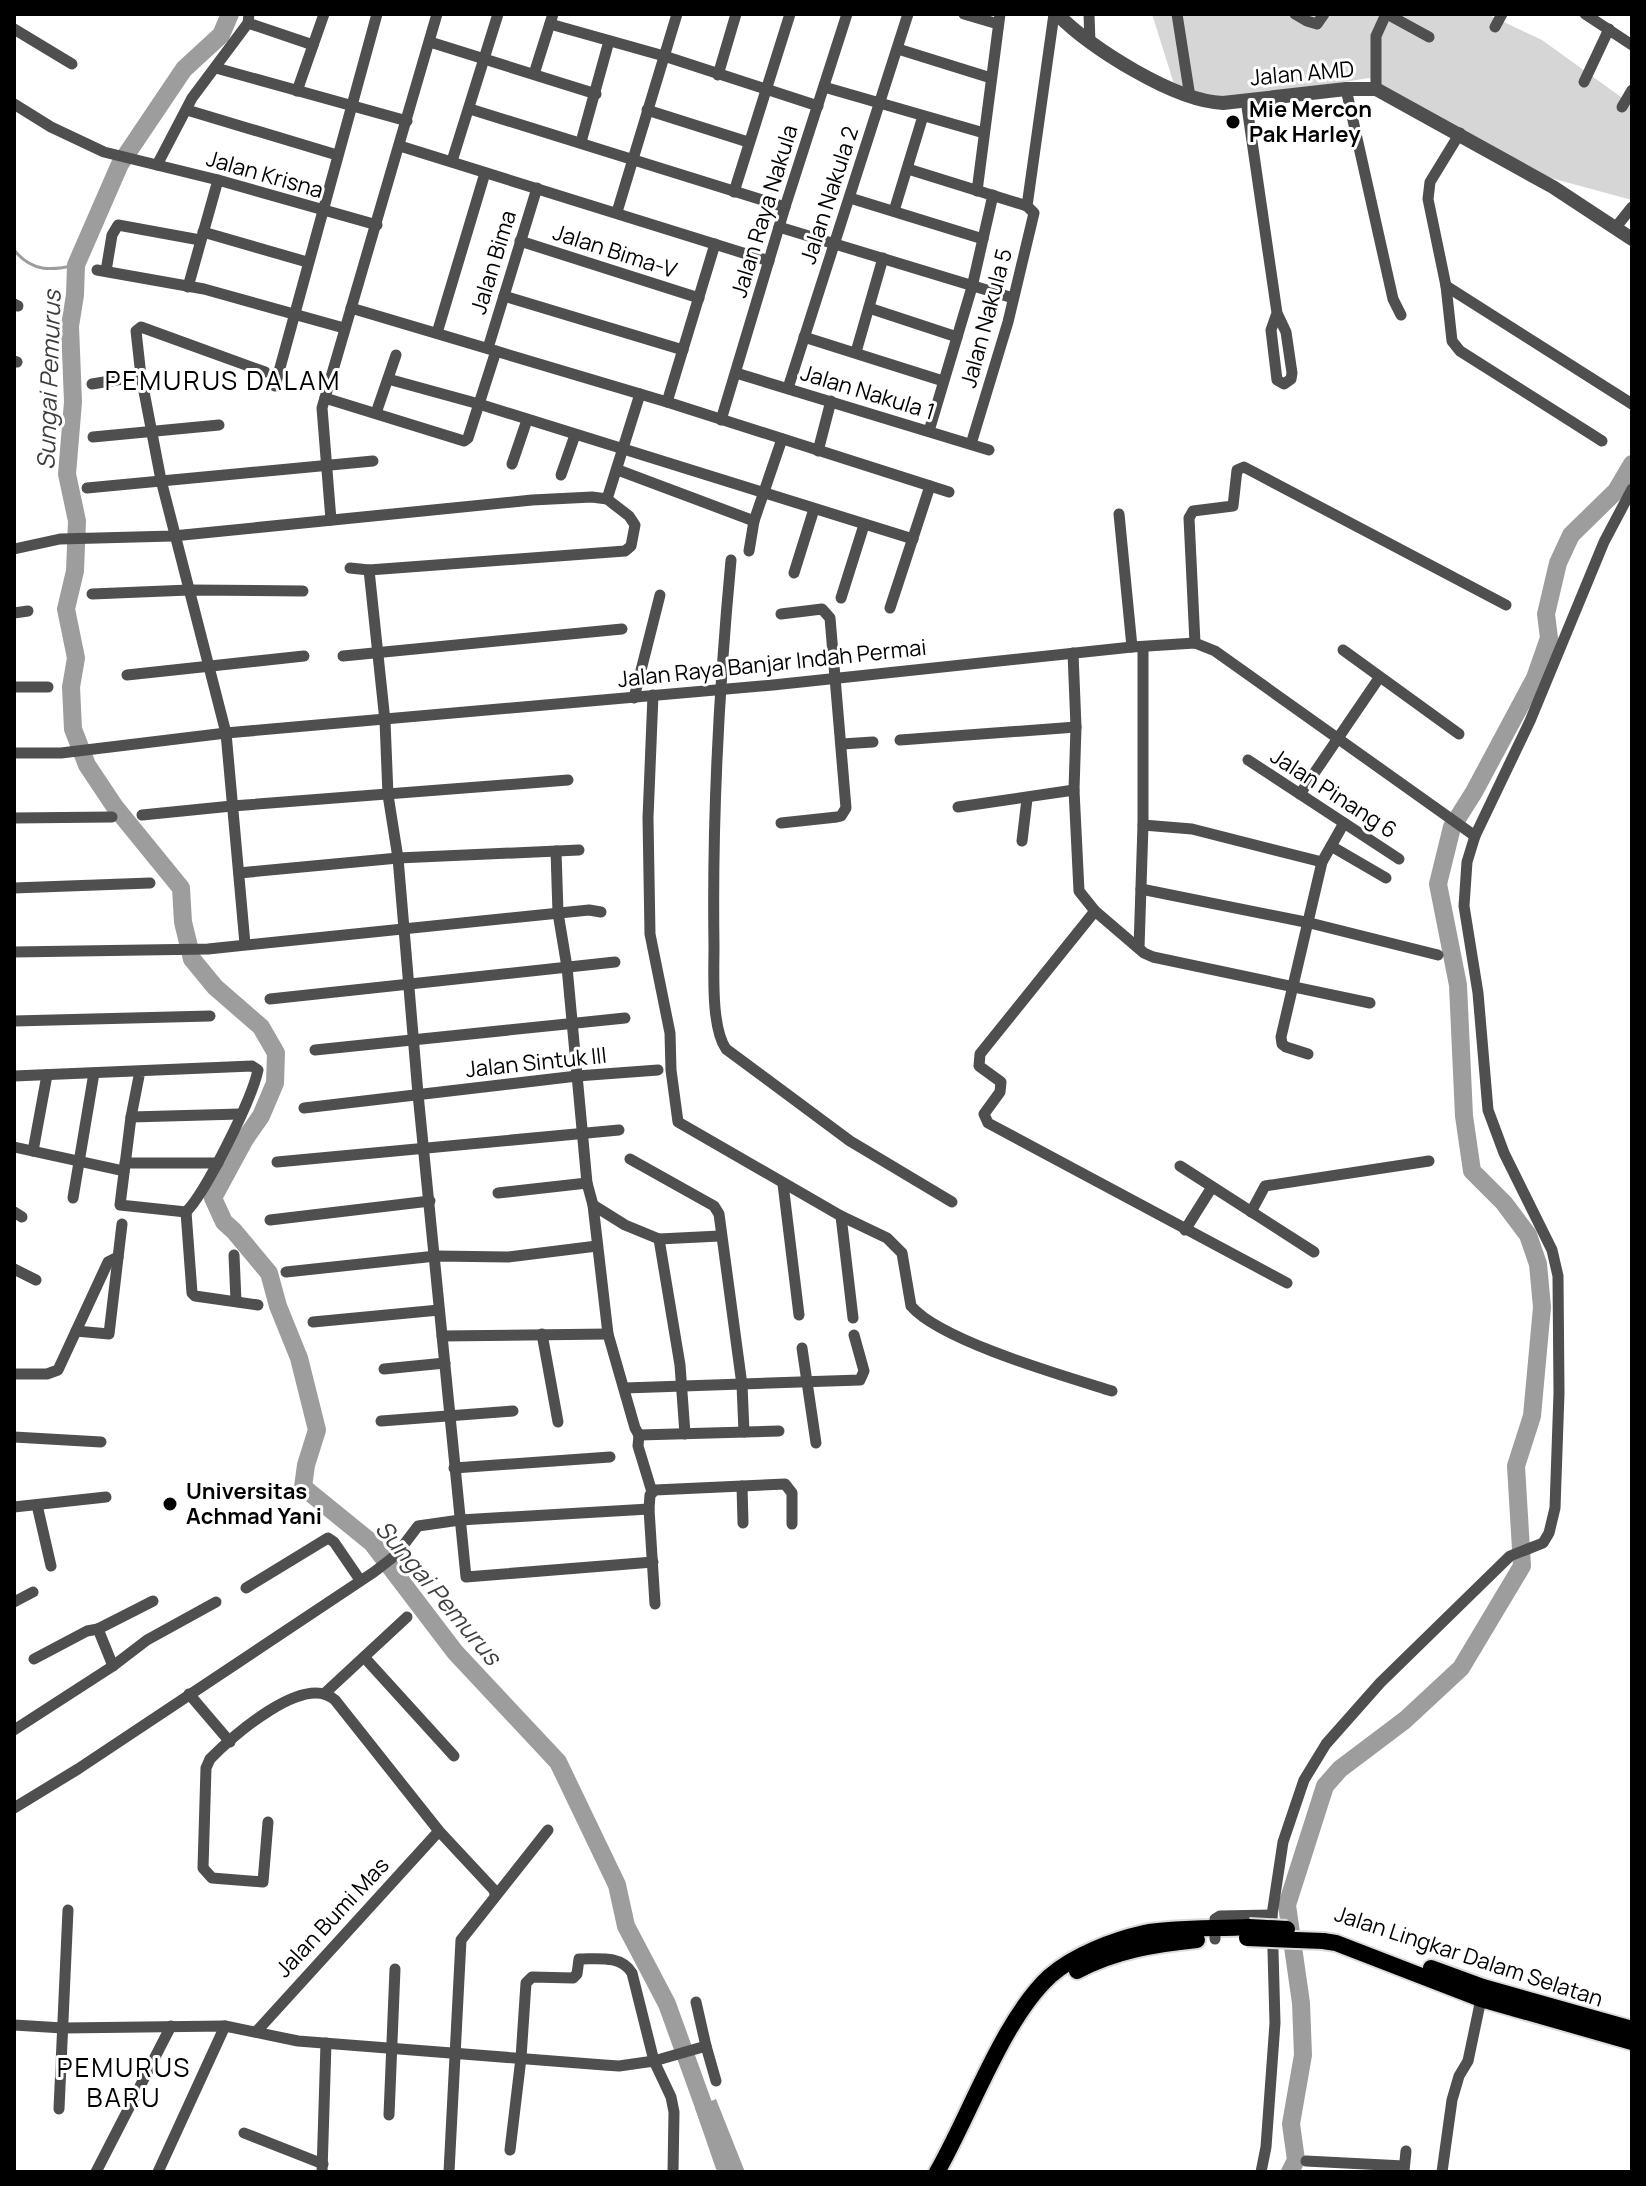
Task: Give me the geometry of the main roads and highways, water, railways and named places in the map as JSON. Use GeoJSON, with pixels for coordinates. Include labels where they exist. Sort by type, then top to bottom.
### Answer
{"type":"FeatureCollection","features":[{"type":"Feature","properties":{"kind":"main road","name":"Jalan Lingkar Dalam Selatan"},"geometry":{"type":"LineString","coordinates":[[937,2172],[989,2069],[1031,1997],[1060,1969],[1087,1954],[1132,1943],[1165,1943],[1248,1932],[1323,1936],[1483,1987],[1632,2029]]}},
{"type":"Feature","properties":{"kind":"main road","name":"Jalan Lingkar Dalam Selatan"},"geometry":{"type":"LineString","coordinates":[[1323,1936],[1481,1999],[1632,2042]]}},
{"type":"Feature","properties":{"kind":"main road","name":"Jalan Lingkar Dalam Selatan"},"geometry":{"type":"LineString","coordinates":[[948,2172],[990,2087],[1041,1999],[1059,1982],[1132,1943]]}},
{"type":"Feature","properties":{"kind":"waterway","name":"Sungai Pemurus"},"geometry":{"type":"LineString","coordinates":[[230,14],[221,35],[184,69],[120,164],[76,265],[70,326],[73,402],[67,474],[77,521],[75,571],[66,609],[76,658],[71,687],[73,729],[87,765],[115,807],[181,888],[183,922],[192,959],[215,987],[261,1027],[276,1053],[275,1083],[261,1116],[213,1198],[224,1222],[269,1273],[278,1306],[299,1358],[317,1430],[303,1487],[372,1543],[455,1652],[558,1762],[617,1885],[626,1926],[667,2004],[711,2126]]}},
{"type":"Feature","properties":{"kind":"waterway"},"geometry":{"type":"LineString","coordinates":[[14,250],[28,262],[42,268],[76,265]]}},
{"type":"Feature","properties":{"kind":"waterway"},"geometry":{"type":"LineString","coordinates":[[1290,2172],[1296,2160],[1291,2124],[1303,2055],[1301,2003],[1287,1905],[1325,1786],[1340,1769],[1405,1720],[1461,1668],[1522,1566],[1516,1466],[1532,1416],[1542,1307],[1538,1264],[1528,1235],[1504,1203],[1472,1171],[1464,1116],[1458,985],[1438,884],[1452,827],[1535,678],[1549,638],[1546,614],[1558,563],[1571,535],[1616,491],[1632,464]]}},
{"type":"Feature","properties":{"kind":"place","name":"Mie Mercon Pak Harley"},"geometry":{"type":"Point","coordinates":[1233,122]}},
{"type":"Feature","properties":{"kind":"place","name":"Universitas Achmad Yani"},"geometry":{"type":"Point","coordinates":[170,1504]}},
{"type":"Feature","properties":{"kind":"district","name":"PEMURUS DALAM"},"geometry":{"type":"Point","coordinates":[223,380]}},
{"type":"Feature","properties":{"kind":"district","name":"PEMURUS BARU"},"geometry":{"type":"Point","coordinates":[124,2082]}}]}
